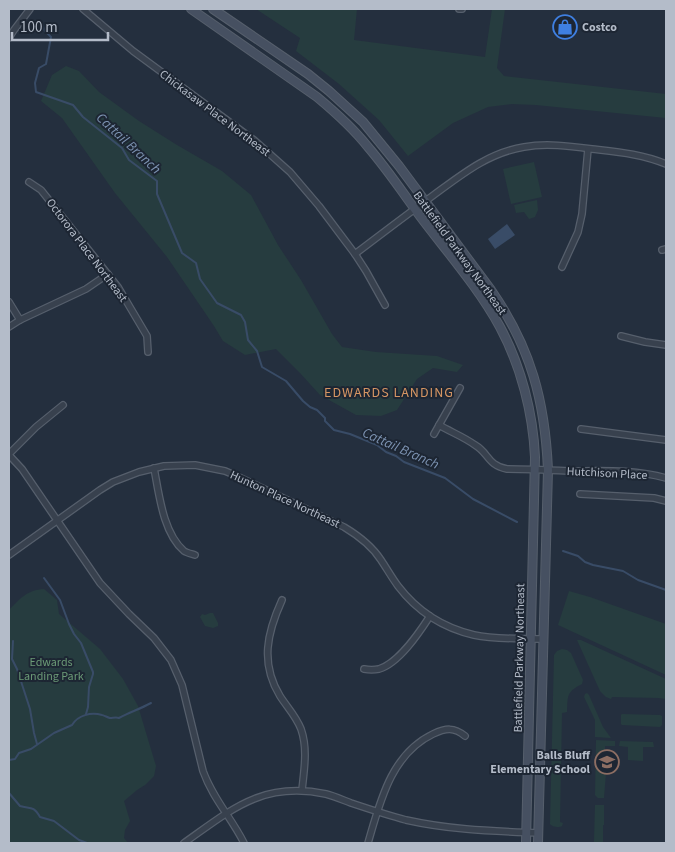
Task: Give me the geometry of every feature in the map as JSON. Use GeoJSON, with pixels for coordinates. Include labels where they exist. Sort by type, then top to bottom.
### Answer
{"type":"FeatureCollection","features":[{"type":"Feature","properties":{"kind":"main road","name":"Battlefield Parkway Northeast"},"geometry":{"type":"LineString","coordinates":[[191,9],[297,82],[330,107],[356,132],[480,296],[508,343],[519,371],[530,417],[535,470],[526,843]]}},
{"type":"Feature","properties":{"kind":"main road","name":"Battlefield Parkway Northeast"},"geometry":{"type":"LineString","coordinates":[[213,9],[308,74],[348,107],[379,140],[496,298],[518,335],[532,372],[542,408],[546,430],[548,470],[538,843]]}},
{"type":"Feature","properties":{"kind":"street"},"geometry":{"type":"LineString","coordinates":[[9,38],[30,9]]}},
{"type":"Feature","properties":{"kind":"street","name":"Chickasaw Place Northeast"},"geometry":{"type":"LineString","coordinates":[[83,9],[133,51],[273,156],[305,188],[355,254],[386,305]]}},
{"type":"Feature","properties":{"kind":"street"},"geometry":{"type":"LineString","coordinates":[[355,254],[474,166],[506,151],[525,146],[555,145],[642,156],[666,164]]}},
{"type":"Feature","properties":{"kind":"street"},"geometry":{"type":"LineString","coordinates":[[562,267],[578,232],[582,214],[588,148]]}},
{"type":"Feature","properties":{"kind":"street","name":"Octorora Place Northeast"},"geometry":{"type":"LineString","coordinates":[[29,182],[41,190],[118,287],[147,336],[148,352]]}},
{"type":"Feature","properties":{"kind":"street"},"geometry":{"type":"LineString","coordinates":[[9,327],[86,289],[108,274]]}},
{"type":"Feature","properties":{"kind":"street"},"geometry":{"type":"LineString","coordinates":[[9,302],[20,320]]}},
{"type":"Feature","properties":{"kind":"street"},"geometry":{"type":"LineString","coordinates":[[621,336],[666,345]]}},
{"type":"Feature","properties":{"kind":"street"},"geometry":{"type":"LineString","coordinates":[[434,434],[460,388]]}},
{"type":"Feature","properties":{"kind":"street"},"geometry":{"type":"LineString","coordinates":[[63,405],[36,427],[9,454],[22,469],[100,583],[154,638],[171,660],[182,685],[203,771],[213,795],[244,843]]}},
{"type":"Feature","properties":{"kind":"street","name":"Hutchison Place"},"geometry":{"type":"LineString","coordinates":[[439,425],[476,445],[500,468],[639,472],[666,478]]}},
{"type":"Feature","properties":{"kind":"street"},"geometry":{"type":"LineString","coordinates":[[581,429],[666,440]]}},
{"type":"Feature","properties":{"kind":"street","name":"Hunton Place Northeast"},"geometry":{"type":"LineString","coordinates":[[9,554],[113,482],[154,468],[179,465],[195,466],[225,471],[239,476],[344,527],[365,541],[374,550],[397,585],[413,602],[430,616],[448,626],[475,635],[544,639]]}},
{"type":"Feature","properties":{"kind":"street"},"geometry":{"type":"LineString","coordinates":[[154,468],[168,526],[174,538],[185,552],[195,555]]}},
{"type":"Feature","properties":{"kind":"street"},"geometry":{"type":"LineString","coordinates":[[580,494],[654,498],[666,501]]}},
{"type":"Feature","properties":{"kind":"street"},"geometry":{"type":"LineString","coordinates":[[282,600],[271,627],[267,654],[275,687],[297,720],[304,740],[302,790]]}},
{"type":"Feature","properties":{"kind":"street"},"geometry":{"type":"LineString","coordinates":[[364,669],[378,670],[395,659],[413,642],[430,616]]}},
{"type":"Feature","properties":{"kind":"street"},"geometry":{"type":"LineString","coordinates":[[368,843],[377,812],[393,772],[404,756],[417,743],[446,729],[457,730],[465,736]]}},
{"type":"Feature","properties":{"kind":"street"},"geometry":{"type":"LineString","coordinates":[[184,843],[237,806],[278,792],[302,790],[327,795],[396,818],[442,827],[479,831],[538,833]]}},
{"type":"Feature","properties":{"kind":"green space"},"geometry":{"type":"Polygon","coordinates":[[[256,9],[357,9],[354,40],[485,57],[492,9],[505,9],[497,68],[504,76],[666,94],[666,118],[536,105],[512,104],[488,107],[453,123],[408,156],[379,120],[339,84],[296,51],[300,38],[256,9]]]}},
{"type":"Feature","properties":{"kind":"green space"},"geometry":{"type":"Polygon","coordinates":[[[66,66],[79,71],[99,92],[139,121],[222,171],[251,195],[278,245],[301,280],[332,334],[342,347],[376,352],[437,356],[463,365],[457,372],[433,368],[417,379],[397,410],[381,416],[356,415],[320,395],[276,349],[245,355],[223,341],[167,257],[115,193],[62,118],[41,101],[52,75],[66,66]]]}},
{"type":"Feature","properties":{"kind":"green space"},"geometry":{"type":"Polygon","coordinates":[[[534,162],[542,197],[511,204],[503,169],[534,162]]]}},
{"type":"Feature","properties":{"kind":"green space"},"geometry":{"type":"Polygon","coordinates":[[[537,200],[538,210],[535,217],[529,219],[524,212],[516,213],[514,205],[537,200]]]}},
{"type":"Feature","properties":{"kind":"green space","name":"Edwards Landing Park"},"geometry":{"type":"Polygon","coordinates":[[[44,589],[57,600],[59,614],[100,649],[123,679],[138,706],[156,766],[154,776],[124,801],[130,821],[125,830],[124,838],[128,843],[9,843],[9,610],[29,593],[44,589]]]}},
{"type":"Feature","properties":{"kind":"green space"},"geometry":{"type":"Polygon","coordinates":[[[569,591],[666,624],[666,675],[558,625],[569,591]]]}},
{"type":"Feature","properties":{"kind":"green space"},"geometry":{"type":"Polygon","coordinates":[[[213,613],[218,623],[218,626],[213,628],[205,626],[200,617],[202,614],[213,613]]]}},
{"type":"Feature","properties":{"kind":"green space"},"geometry":{"type":"Polygon","coordinates":[[[577,640],[581,640],[666,679],[666,699],[612,697],[611,699],[606,697],[600,691],[577,640]]]}},
{"type":"Feature","properties":{"kind":"green space"},"geometry":{"type":"Polygon","coordinates":[[[562,649],[571,653],[583,680],[582,684],[570,692],[567,712],[562,713],[560,822],[563,823],[562,826],[557,827],[550,824],[554,655],[562,649]]]}},
{"type":"Feature","properties":{"kind":"green space"},"geometry":{"type":"Polygon","coordinates":[[[587,693],[603,727],[611,738],[595,737],[595,720],[584,697],[587,693]]]}},
{"type":"Feature","properties":{"kind":"green space"},"geometry":{"type":"Polygon","coordinates":[[[622,714],[660,715],[662,716],[662,725],[660,727],[622,725],[622,714]]]}},
{"type":"Feature","properties":{"kind":"green space"},"geometry":{"type":"Polygon","coordinates":[[[596,740],[615,741],[615,746],[605,746],[606,773],[604,798],[598,798],[595,795],[596,740]]]}},
{"type":"Feature","properties":{"kind":"green space"},"geometry":{"type":"Polygon","coordinates":[[[620,741],[653,742],[654,747],[643,747],[643,761],[628,760],[628,747],[619,746],[620,741]]]}},
{"type":"Feature","properties":{"kind":"green space"},"geometry":{"type":"Polygon","coordinates":[[[595,805],[604,805],[603,842],[594,842],[595,805]]]}},
{"type":"Feature","properties":{"kind":"water"},"geometry":{"type":"Polygon","coordinates":[[[507,224],[515,235],[495,249],[488,239],[507,224]]]}},
{"type":"Feature","properties":{"kind":"waterway","name":"Cattail Branch"},"geometry":{"type":"LineString","coordinates":[[42,24],[45,31],[51,37],[46,64],[39,68],[35,83],[36,92],[73,105],[83,117],[122,148],[129,160],[157,181],[157,194],[182,253],[196,263],[200,279],[217,303],[241,315],[245,322],[248,340],[257,351],[262,367],[286,381],[303,401],[325,418],[325,421],[334,430],[377,445],[404,462],[445,478],[473,499],[517,522]]}},
{"type":"Feature","properties":{"kind":"waterway","name":"Cattail Branch"},"geometry":{"type":"LineString","coordinates":[[563,551],[578,556],[585,562],[593,565],[623,571],[638,580],[666,590]]}},
{"type":"Feature","properties":{"kind":"waterway"},"geometry":{"type":"LineString","coordinates":[[44,578],[60,600],[69,624],[81,643],[93,672],[86,714]]}},
{"type":"Feature","properties":{"kind":"waterway"},"geometry":{"type":"LineString","coordinates":[[13,641],[12,659],[30,709],[37,744]]}},
{"type":"Feature","properties":{"kind":"waterway"},"geometry":{"type":"LineString","coordinates":[[9,760],[15,759],[19,753],[31,749],[54,733],[72,725],[85,715],[94,714],[119,718],[151,703]]}},
{"type":"Feature","properties":{"kind":"waterway"},"geometry":{"type":"LineString","coordinates":[[9,793],[20,806],[33,809],[40,817],[54,821],[79,840],[87,843]]}},
{"type":"Feature","properties":{"kind":"place","name":"Costco"},"geometry":{"type":"Point","coordinates":[565,27]}},
{"type":"Feature","properties":{"kind":"place","name":"Balls Bluff Elementary School"},"geometry":{"type":"Point","coordinates":[607,762]}},
{"type":"Feature","properties":{"kind":"district","name":"EDWARDS LANDING"},"geometry":{"type":"Point","coordinates":[389,392]}}]}
